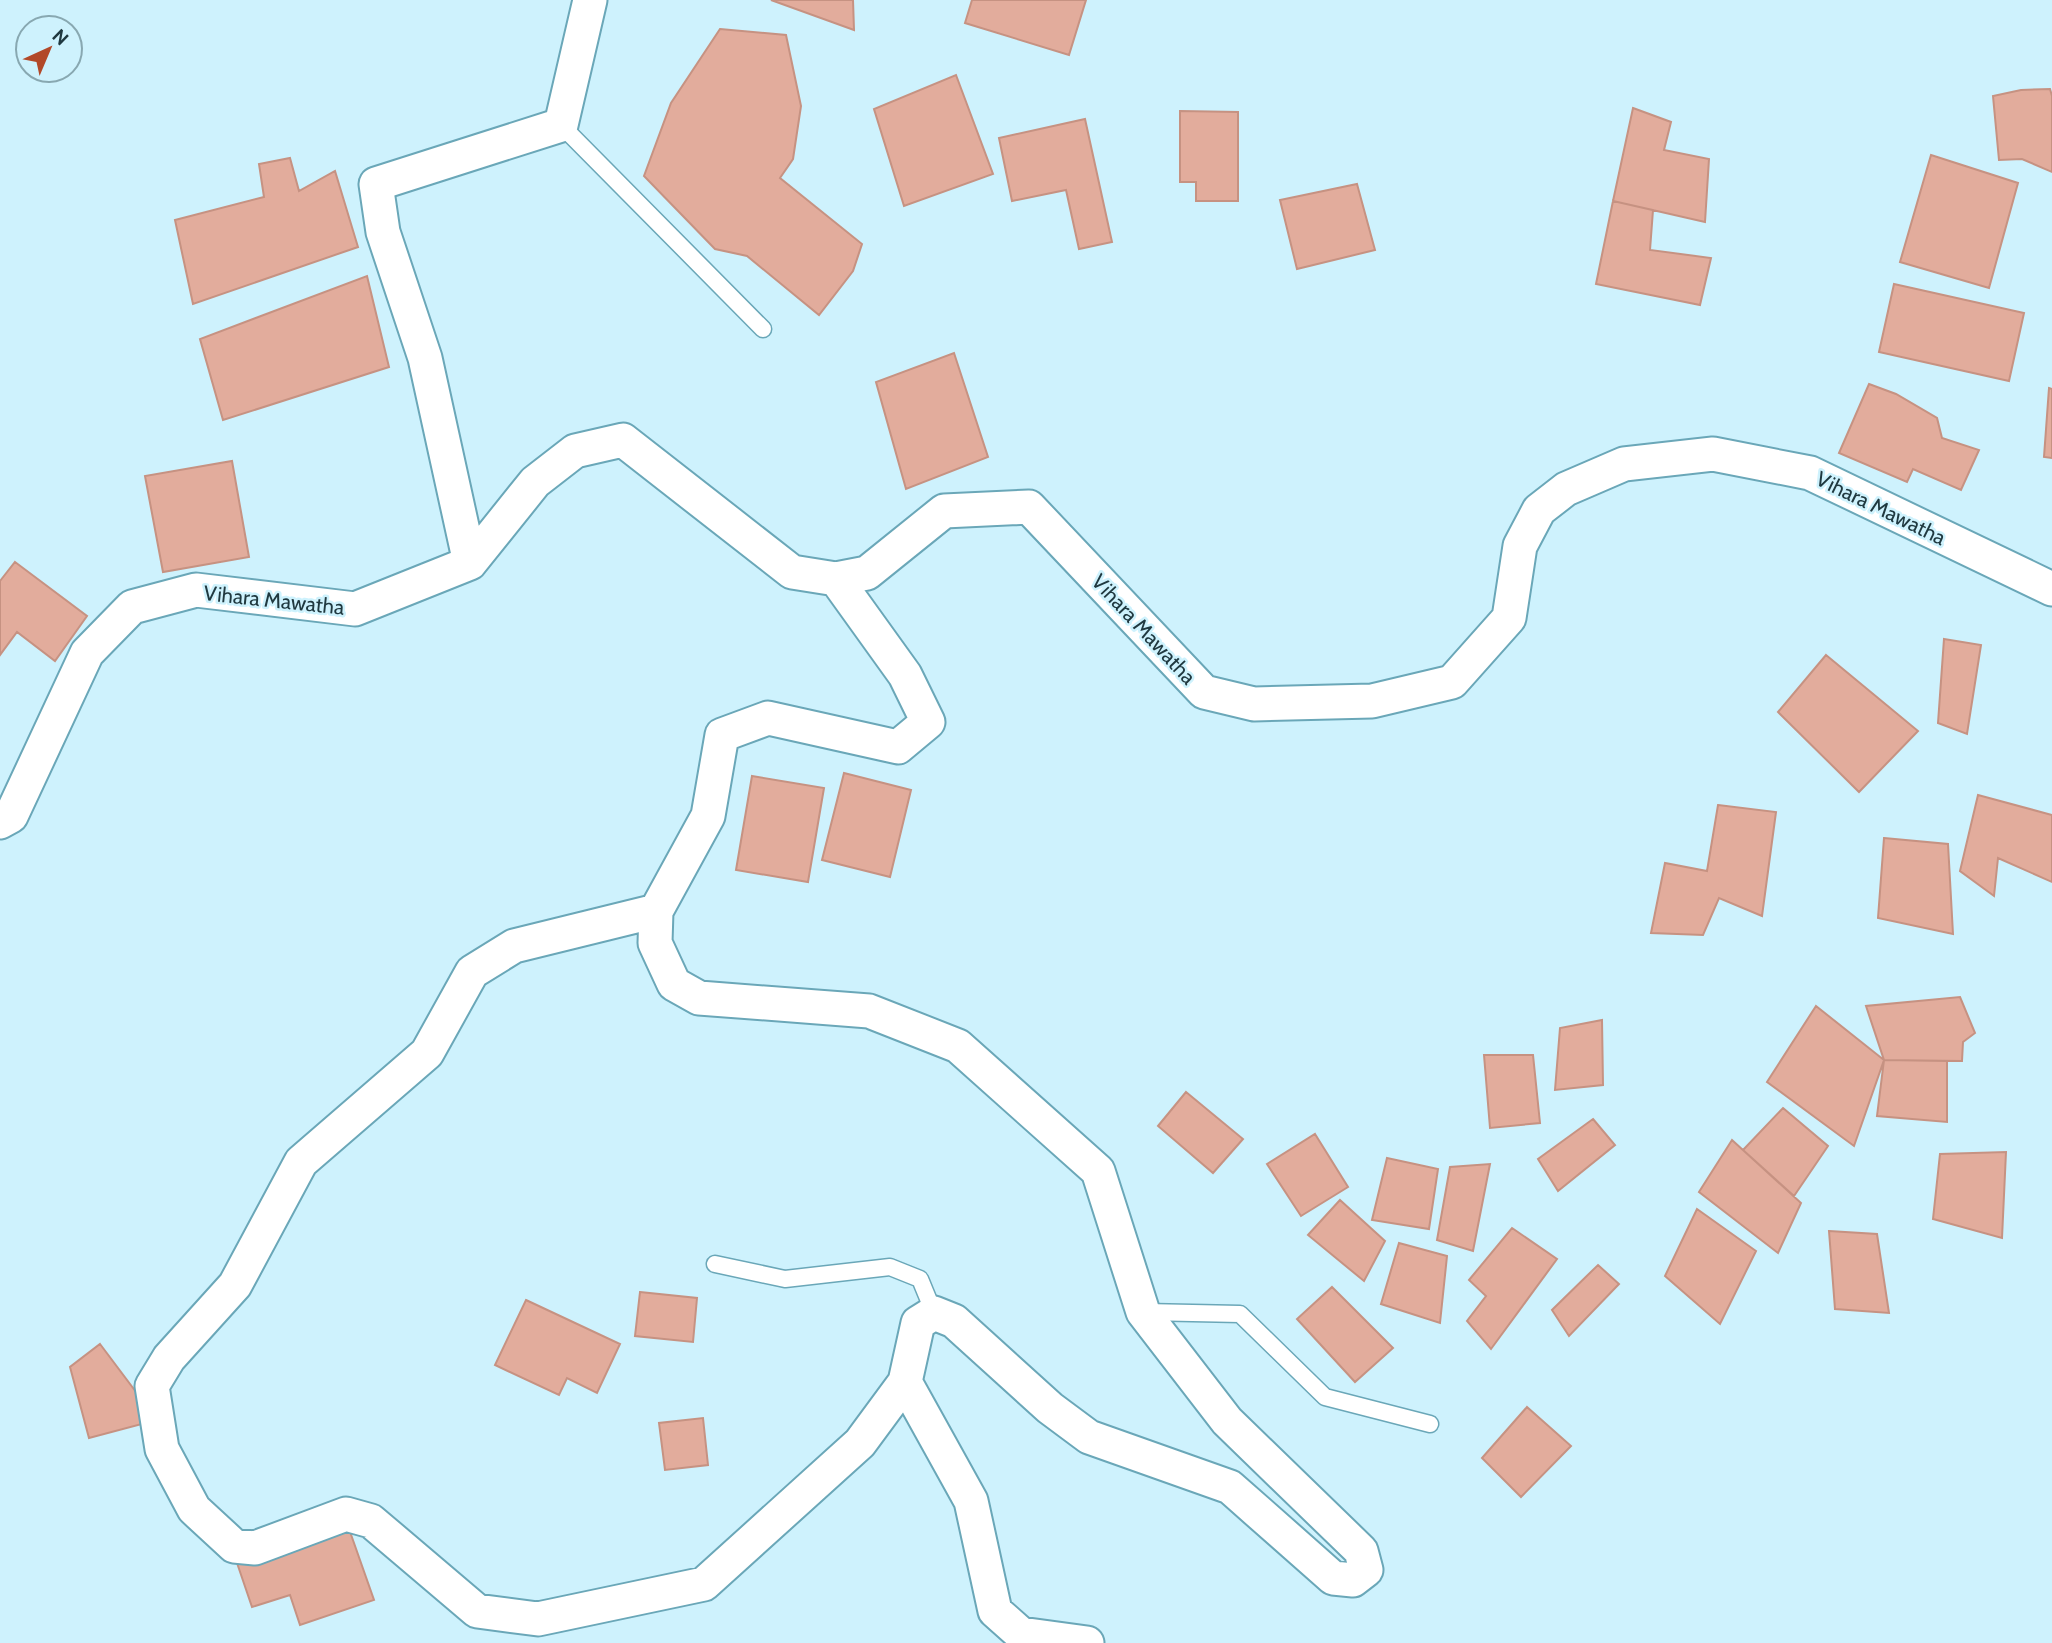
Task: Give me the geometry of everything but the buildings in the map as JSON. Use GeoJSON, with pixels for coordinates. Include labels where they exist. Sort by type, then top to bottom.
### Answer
{"type":"FeatureCollection","features":[{"type":"Feature","properties":{"kind":"street"},"geometry":{"type":"LineString","coordinates":[[470,563],[425,358],[383,232],[376,184],[561,125],[590,0]]}},
{"type":"Feature","properties":{"kind":"street","name":"Vihara Mawatha"},"geometry":{"type":"LineString","coordinates":[[0,822],[11,816],[86,653],[132,607],[196,590],[355,609],[470,563],[535,482],[575,451],[623,440],[792,572],[836,579],[867,573],[944,511],[1029,507],[1204,692],[1254,704],[1372,701],[1452,682],[1508,618],[1520,546],[1539,510],[1566,489],[1624,464],[1713,454],[1810,473],[2052,590]]}},
{"type":"Feature","properties":{"kind":"street"},"geometry":{"type":"LineString","coordinates":[[656,911],[514,946],[472,972],[426,1053],[301,1162],[235,1285],[169,1359],[152,1387],[162,1449],[194,1509],[234,1546],[255,1548],[346,1514],[371,1521],[477,1611],[538,1619],[704,1584],[860,1443],[905,1382],[918,1324],[934,1313],[954,1321],[1050,1408],[1089,1437],[1230,1487],[1333,1578],[1353,1580],[1366,1570],[1361,1551],[1227,1421],[1143,1312],[1098,1171],[958,1046],[869,1011],[699,998],[674,984],[655,943],[656,911],[708,816],[722,735],[768,718],[898,747],[928,722],[905,676],[836,579]]}},
{"type":"Feature","properties":{"kind":"street"},"geometry":{"type":"LineString","coordinates":[[905,1382],[971,1501],[995,1611],[1021,1634],[1087,1643]]}},
{"type":"Feature","properties":{"kind":"lane"},"geometry":{"type":"LineString","coordinates":[[561,125],[763,329]]}},
{"type":"Feature","properties":{"kind":"lane"},"geometry":{"type":"LineString","coordinates":[[715,1264],[785,1279],[890,1267],[920,1279],[934,1313]]}},
{"type":"Feature","properties":{"kind":"lane"},"geometry":{"type":"LineString","coordinates":[[1143,1312],[1240,1314],[1325,1397],[1430,1424]]}}]}
